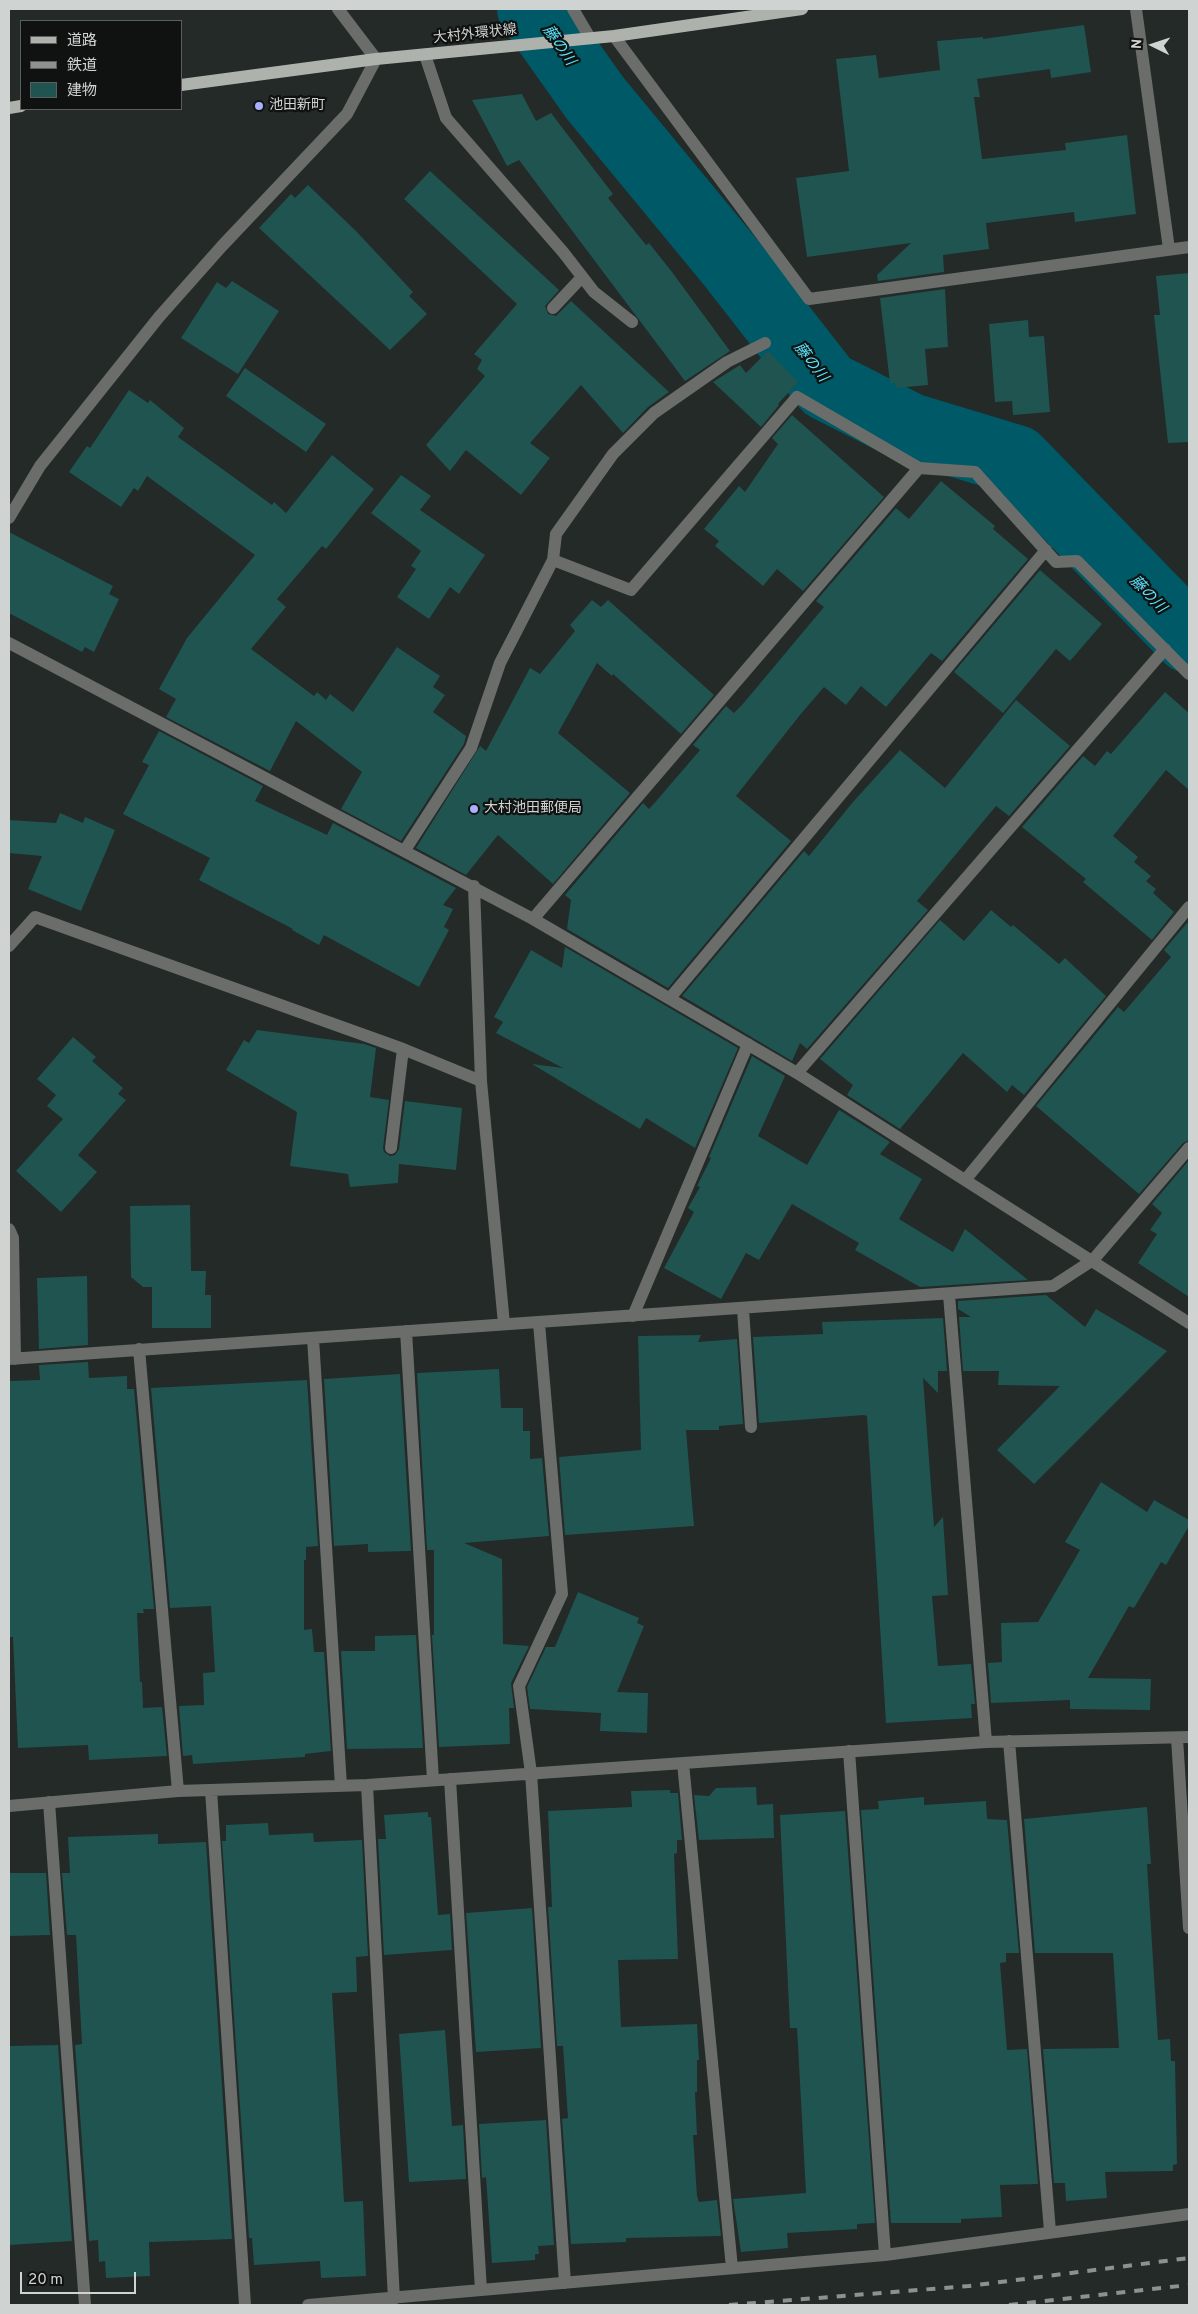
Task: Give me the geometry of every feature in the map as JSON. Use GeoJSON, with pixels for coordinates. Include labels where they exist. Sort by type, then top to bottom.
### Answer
{"type":"FeatureCollection","features":[{"type":"Feature","properties":{"kind":"main road","name":"大村外環状線"},"geometry":{"type":"LineString","coordinates":[[182,85],[376,59],[614,36],[802,9]]}},
{"type":"Feature","properties":{"kind":"street"},"geometry":{"type":"LineString","coordinates":[[9,518],[40,466],[159,317],[222,246],[348,114],[376,59],[338,9]]}},
{"type":"Feature","properties":{"kind":"street"},"geometry":{"type":"LineString","coordinates":[[573,9],[588,38]]}},
{"type":"Feature","properties":{"kind":"street"},"geometry":{"type":"LineString","coordinates":[[1136,9],[1169,249]]}},
{"type":"Feature","properties":{"kind":"street"},"geometry":{"type":"LineString","coordinates":[[614,36],[809,299],[1189,247]]}},
{"type":"Feature","properties":{"kind":"street"},"geometry":{"type":"LineString","coordinates":[[425,55],[446,118],[594,292],[632,322]]}},
{"type":"Feature","properties":{"kind":"street"},"geometry":{"type":"LineString","coordinates":[[553,308],[582,277]]}},
{"type":"Feature","properties":{"kind":"street"},"geometry":{"type":"LineString","coordinates":[[405,850],[471,748],[500,663],[553,560],[556,534],[613,454],[654,413],[727,362],[765,343]]}},
{"type":"Feature","properties":{"kind":"street"},"geometry":{"type":"LineString","coordinates":[[553,560],[631,590],[797,397],[919,468],[975,472],[1056,562],[1077,561],[1189,674]]}},
{"type":"Feature","properties":{"kind":"street"},"geometry":{"type":"LineString","coordinates":[[533,919],[919,468]]}},
{"type":"Feature","properties":{"kind":"street"},"geometry":{"type":"LineString","coordinates":[[670,998],[1046,550]]}},
{"type":"Feature","properties":{"kind":"street"},"geometry":{"type":"LineString","coordinates":[[9,643],[474,886],[533,919],[797,1073],[966,1179],[1189,1323]]}},
{"type":"Feature","properties":{"kind":"street"},"geometry":{"type":"LineString","coordinates":[[797,1073],[1165,649]]}},
{"type":"Feature","properties":{"kind":"street"},"geometry":{"type":"LineString","coordinates":[[474,886],[481,1081],[504,1324]]}},
{"type":"Feature","properties":{"kind":"street"},"geometry":{"type":"LineString","coordinates":[[966,1179],[1189,907]]}},
{"type":"Feature","properties":{"kind":"street"},"geometry":{"type":"LineString","coordinates":[[9,946],[35,917],[403,1049],[481,1081]]}},
{"type":"Feature","properties":{"kind":"street"},"geometry":{"type":"LineString","coordinates":[[633,1316],[748,1044]]}},
{"type":"Feature","properties":{"kind":"street"},"geometry":{"type":"LineString","coordinates":[[391,1148],[403,1049]]}},
{"type":"Feature","properties":{"kind":"street"},"geometry":{"type":"LineString","coordinates":[[9,1229],[13,1238],[12,1359],[949,1295],[1053,1286],[1093,1260],[1189,1148]]}},
{"type":"Feature","properties":{"kind":"street"},"geometry":{"type":"LineString","coordinates":[[949,1295],[986,1742]]}},
{"type":"Feature","properties":{"kind":"street"},"geometry":{"type":"LineString","coordinates":[[743,1309],[751,1428]]}},
{"type":"Feature","properties":{"kind":"street"},"geometry":{"type":"LineString","coordinates":[[539,1322],[562,1594],[519,1686],[531,1773],[565,2283]]}},
{"type":"Feature","properties":{"kind":"street"},"geometry":{"type":"LineString","coordinates":[[406,1331],[433,1780]]}},
{"type":"Feature","properties":{"kind":"street"},"geometry":{"type":"LineString","coordinates":[[313,1338],[341,1786]]}},
{"type":"Feature","properties":{"kind":"street"},"geometry":{"type":"LineString","coordinates":[[139,1349],[178,1791]]}},
{"type":"Feature","properties":{"kind":"street"},"geometry":{"type":"LineString","coordinates":[[9,1806],[178,1791],[367,1785],[986,1742],[1183,1737],[1189,1928]]}},
{"type":"Feature","properties":{"kind":"street"},"geometry":{"type":"LineString","coordinates":[[1009,1741],[1050,2231]]}},
{"type":"Feature","properties":{"kind":"street"},"geometry":{"type":"LineString","coordinates":[[849,1751],[884,2255]]}},
{"type":"Feature","properties":{"kind":"street"},"geometry":{"type":"LineString","coordinates":[[683,1763],[732,2268]]}},
{"type":"Feature","properties":{"kind":"street"},"geometry":{"type":"LineString","coordinates":[[450,1778],[481,2290]]}},
{"type":"Feature","properties":{"kind":"street"},"geometry":{"type":"LineString","coordinates":[[367,1785],[394,2299]]}},
{"type":"Feature","properties":{"kind":"street"},"geometry":{"type":"LineString","coordinates":[[212,1790],[245,2305]]}},
{"type":"Feature","properties":{"kind":"street"},"geometry":{"type":"LineString","coordinates":[[49,1802],[85,2305]]}},
{"type":"Feature","properties":{"kind":"street"},"geometry":{"type":"LineString","coordinates":[[308,2305],[884,2255],[1050,2231],[1189,2214]]}},
{"type":"Feature","properties":{"kind":"building"},"geometry":{"type":"Polygon","coordinates":[[[1084,25],[1091,72],[1051,78],[1050,69],[977,79],[980,97],[974,97],[982,159],[1066,150],[1065,143],[1127,135],[1136,214],[1075,222],[1074,212],[986,223],[989,249],[943,255],[944,272],[878,281],[877,275],[911,243],[807,257],[796,178],[849,171],[836,59],[876,55],[879,78],[940,70],[937,41],[983,37],[983,39],[1084,25]]]}},
{"type":"Feature","properties":{"kind":"building"},"geometry":{"type":"Polygon","coordinates":[[[522,94],[536,121],[551,113],[613,194],[608,198],[646,245],[649,243],[730,351],[685,381],[519,160],[507,166],[472,100],[522,94]]]}},
{"type":"Feature","properties":{"kind":"building"},"geometry":{"type":"Polygon","coordinates":[[[430,171],[559,290],[545,306],[548,314],[556,316],[571,301],[669,392],[648,407],[623,433],[581,385],[530,443],[550,458],[521,495],[466,450],[450,471],[426,445],[485,376],[477,369],[482,360],[474,354],[517,304],[404,199],[430,171]]]}},
{"type":"Feature","properties":{"kind":"building"},"geometry":{"type":"Polygon","coordinates":[[[308,185],[356,231],[413,292],[409,296],[427,314],[390,350],[259,228],[291,194],[295,198],[308,185]]]}},
{"type":"Feature","properties":{"kind":"building"},"geometry":{"type":"Polygon","coordinates":[[[1189,273],[1189,442],[1168,443],[1154,315],[1160,315],[1156,276],[1189,273]]]}},
{"type":"Feature","properties":{"kind":"building"},"geometry":{"type":"Polygon","coordinates":[[[232,281],[279,311],[238,374],[181,338],[217,282],[226,288],[232,281]]]}},
{"type":"Feature","properties":{"kind":"building"},"geometry":{"type":"Polygon","coordinates":[[[945,289],[948,347],[925,349],[928,385],[896,388],[896,383],[890,383],[880,298],[945,289]]]}},
{"type":"Feature","properties":{"kind":"building"},"geometry":{"type":"Polygon","coordinates":[[[1028,320],[1029,337],[1044,336],[1050,412],[1013,415],[1012,401],[995,402],[989,324],[1028,320]]]}},
{"type":"Feature","properties":{"kind":"building"},"geometry":{"type":"Polygon","coordinates":[[[768,351],[798,382],[761,427],[713,382],[740,365],[746,373],[768,351]]]}},
{"type":"Feature","properties":{"kind":"building"},"geometry":{"type":"Polygon","coordinates":[[[245,368],[326,424],[306,452],[226,396],[245,368]]]}},
{"type":"Feature","properties":{"kind":"building"},"geometry":{"type":"Polygon","coordinates":[[[129,390],[148,403],[150,400],[184,428],[178,437],[272,505],[274,502],[286,513],[332,455],[374,489],[326,549],[322,546],[277,599],[286,607],[251,649],[314,696],[317,692],[326,700],[330,694],[353,712],[397,647],[440,676],[433,687],[445,695],[433,712],[466,736],[464,744],[401,841],[341,809],[362,772],[296,721],[270,771],[166,717],[176,699],[159,689],[187,638],[255,555],[147,476],[138,491],[134,488],[121,507],[69,472],[87,446],[90,448],[129,390]]]}},
{"type":"Feature","properties":{"kind":"building"},"geometry":{"type":"Polygon","coordinates":[[[792,415],[884,497],[803,591],[777,569],[763,586],[715,546],[719,541],[704,529],[739,486],[745,492],[778,444],[772,438],[792,415]]]}},
{"type":"Feature","properties":{"kind":"building"},"geometry":{"type":"Polygon","coordinates":[[[401,475],[431,496],[420,510],[485,555],[459,594],[450,587],[429,619],[397,597],[416,569],[411,566],[421,551],[371,513],[401,475]]]}},
{"type":"Feature","properties":{"kind":"building"},"geometry":{"type":"Polygon","coordinates":[[[941,481],[995,526],[993,529],[1028,559],[942,661],[931,653],[886,707],[861,686],[846,705],[824,687],[800,715],[736,796],[791,841],[668,988],[567,929],[571,900],[565,895],[643,803],[649,809],[700,750],[693,745],[726,706],[734,713],[742,705],[824,607],[816,601],[896,508],[909,519],[941,481]]]}},
{"type":"Feature","properties":{"kind":"building"},"geometry":{"type":"Polygon","coordinates":[[[9,532],[113,586],[109,594],[119,599],[94,652],[85,647],[82,652],[9,613],[9,532]]]}},
{"type":"Feature","properties":{"kind":"building"},"geometry":{"type":"Polygon","coordinates":[[[1040,570],[1102,624],[1070,661],[1056,649],[1003,713],[954,672],[1040,570]]]}},
{"type":"Feature","properties":{"kind":"building"},"geometry":{"type":"Polygon","coordinates":[[[592,600],[601,607],[608,600],[714,695],[681,734],[613,674],[612,676],[597,663],[558,733],[630,793],[553,884],[498,835],[466,875],[416,848],[480,746],[486,751],[530,668],[540,674],[575,631],[570,625],[592,600]]]}},
{"type":"Feature","properties":{"kind":"building"},"geometry":{"type":"Polygon","coordinates":[[[1165,692],[1189,713],[1189,790],[1166,770],[1113,836],[1138,857],[1134,862],[1151,876],[1146,881],[1156,889],[1153,893],[1174,912],[1152,940],[1083,882],[1086,879],[1022,827],[1083,756],[1095,766],[1107,751],[1111,754],[1165,692]]]}},
{"type":"Feature","properties":{"kind":"building"},"geometry":{"type":"Polygon","coordinates":[[[1016,700],[1070,746],[1009,816],[996,806],[917,901],[928,910],[807,1049],[800,1043],[792,1061],[682,996],[804,851],[809,856],[853,802],[900,750],[945,788],[1016,700]]]}},
{"type":"Feature","properties":{"kind":"building"},"geometry":{"type":"Polygon","coordinates":[[[159,731],[263,786],[255,801],[327,835],[333,823],[456,888],[443,905],[453,909],[444,927],[449,930],[419,987],[324,935],[319,945],[293,929],[199,880],[210,858],[123,814],[149,765],[142,762],[159,731]]]}},
{"type":"Feature","properties":{"kind":"building"},"geometry":{"type":"Polygon","coordinates":[[[60,813],[83,823],[85,817],[115,830],[81,911],[28,889],[42,856],[9,853],[9,820],[56,823],[60,813]]]}},
{"type":"Feature","properties":{"kind":"building"},"geometry":{"type":"Polygon","coordinates":[[[991,910],[1011,927],[1013,925],[1059,964],[1065,958],[1106,996],[1024,1095],[1012,1085],[1007,1092],[963,1053],[900,1129],[847,1095],[853,1085],[820,1059],[940,920],[964,941],[991,910]]]}},
{"type":"Feature","properties":{"kind":"building"},"geometry":{"type":"Polygon","coordinates":[[[1187,923],[1189,925],[1189,1140],[1183,1143],[1139,1194],[1036,1106],[1118,1007],[1124,1012],[1171,957],[1164,950],[1187,923]]]}},
{"type":"Feature","properties":{"kind":"building"},"geometry":{"type":"Polygon","coordinates":[[[565,947],[738,1048],[695,1148],[646,1118],[640,1129],[532,1064],[563,1068],[496,1033],[503,1022],[494,1017],[531,950],[562,968],[565,947]]]}},
{"type":"Feature","properties":{"kind":"building"},"geometry":{"type":"Polygon","coordinates":[[[257,1030],[364,1044],[376,1048],[370,1097],[389,1100],[383,1148],[384,1152],[390,1156],[395,1155],[399,1149],[405,1101],[462,1108],[456,1170],[399,1164],[398,1183],[350,1187],[348,1174],[290,1166],[297,1112],[226,1070],[244,1040],[249,1043],[257,1030]]]}},
{"type":"Feature","properties":{"kind":"building"},"geometry":{"type":"Polygon","coordinates":[[[73,1037],[96,1057],[92,1061],[123,1088],[118,1094],[126,1100],[78,1155],[97,1172],[61,1212],[16,1171],[63,1119],[47,1106],[56,1095],[37,1079],[73,1037]]]}},
{"type":"Feature","properties":{"kind":"building"},"geometry":{"type":"Polygon","coordinates":[[[752,1056],[785,1076],[758,1136],[807,1165],[839,1110],[890,1142],[880,1154],[922,1179],[899,1219],[953,1252],[965,1229],[1028,1280],[920,1287],[855,1250],[859,1243],[792,1204],[759,1260],[746,1253],[721,1299],[664,1268],[694,1212],[688,1208],[700,1187],[697,1186],[711,1158],[709,1157],[752,1056]]]}},
{"type":"Feature","properties":{"kind":"building"},"geometry":{"type":"Polygon","coordinates":[[[1189,1160],[1189,1297],[1138,1263],[1157,1234],[1150,1230],[1162,1213],[1152,1204],[1189,1160]]]}},
{"type":"Feature","properties":{"kind":"building"},"geometry":{"type":"Polygon","coordinates":[[[190,1205],[191,1271],[206,1271],[205,1295],[211,1295],[211,1328],[152,1328],[152,1287],[143,1287],[131,1277],[130,1206],[190,1205]]]}},
{"type":"Feature","properties":{"kind":"building"},"geometry":{"type":"Polygon","coordinates":[[[87,1276],[88,1345],[39,1349],[37,1278],[87,1276]]]}},
{"type":"Feature","properties":{"kind":"building"},"geometry":{"type":"Polygon","coordinates":[[[1046,1295],[1085,1327],[1096,1309],[1167,1351],[1034,1484],[997,1450],[1060,1386],[998,1385],[999,1371],[963,1371],[959,1317],[971,1317],[958,1309],[958,1301],[1046,1295]]]}},
{"type":"Feature","properties":{"kind":"building"},"geometry":{"type":"Polygon","coordinates":[[[943,1318],[947,1371],[938,1371],[938,1393],[923,1378],[934,1527],[943,1517],[948,1595],[932,1596],[938,1666],[971,1664],[975,1704],[971,1704],[972,1718],[886,1723],[867,1416],[759,1423],[753,1337],[823,1334],[822,1322],[943,1318]]]}},
{"type":"Feature","properties":{"kind":"building"},"geometry":{"type":"Polygon","coordinates":[[[701,1335],[698,1342],[737,1339],[743,1424],[719,1426],[719,1430],[686,1430],[694,1526],[565,1535],[559,1457],[641,1450],[638,1336],[701,1335]]]}},
{"type":"Feature","properties":{"kind":"building"},"geometry":{"type":"Polygon","coordinates":[[[88,1362],[89,1378],[127,1376],[127,1389],[134,1389],[154,1609],[143,1609],[144,1613],[137,1613],[140,1682],[142,1682],[143,1708],[162,1707],[167,1756],[89,1760],[88,1745],[18,1748],[13,1637],[9,1637],[9,1381],[40,1380],[39,1365],[88,1362]]]}},
{"type":"Feature","properties":{"kind":"building"},"geometry":{"type":"Polygon","coordinates":[[[499,1369],[501,1408],[523,1408],[523,1431],[530,1431],[530,1459],[542,1458],[549,1536],[464,1543],[502,1559],[503,1644],[529,1646],[511,1683],[514,1708],[509,1708],[510,1744],[439,1747],[432,1635],[434,1635],[434,1550],[427,1550],[417,1373],[499,1369]]]}},
{"type":"Feature","properties":{"kind":"building"},"geometry":{"type":"Polygon","coordinates":[[[400,1374],[411,1551],[368,1552],[368,1544],[334,1546],[324,1379],[400,1374]]]}},
{"type":"Feature","properties":{"kind":"building"},"geometry":{"type":"Polygon","coordinates":[[[307,1380],[318,1546],[306,1547],[306,1560],[304,1560],[304,1630],[312,1629],[314,1652],[324,1652],[331,1751],[305,1754],[305,1757],[193,1764],[192,1755],[183,1756],[179,1706],[204,1705],[203,1673],[215,1672],[211,1606],[170,1608],[151,1388],[307,1380]]]}},
{"type":"Feature","properties":{"kind":"building"},"geometry":{"type":"Polygon","coordinates":[[[1101,1482],[1147,1512],[1154,1500],[1189,1520],[1189,1526],[1166,1565],[1161,1562],[1134,1608],[1129,1606],[1088,1678],[1151,1679],[1150,1710],[1070,1709],[1070,1700],[991,1703],[988,1663],[1002,1662],[1001,1623],[1038,1622],[1080,1550],[1065,1542],[1101,1482]]]}},
{"type":"Feature","properties":{"kind":"building"},"geometry":{"type":"Polygon","coordinates":[[[578,1592],[639,1618],[637,1623],[644,1626],[617,1692],[648,1693],[647,1733],[600,1731],[601,1713],[530,1709],[527,1687],[546,1647],[555,1647],[578,1592]]]}},
{"type":"Feature","properties":{"kind":"building"},"geometry":{"type":"Polygon","coordinates":[[[416,1635],[423,1748],[347,1749],[341,1651],[375,1651],[375,1636],[416,1635]]]}},
{"type":"Feature","properties":{"kind":"building"},"geometry":{"type":"Polygon","coordinates":[[[756,1787],[757,1805],[773,1804],[774,1838],[699,1840],[694,1795],[709,1796],[716,1788],[756,1787]]]}},
{"type":"Feature","properties":{"kind":"building"},"geometry":{"type":"Polygon","coordinates":[[[670,1790],[670,1793],[678,1793],[682,1840],[677,1840],[677,1853],[674,1854],[678,1959],[618,1960],[621,2027],[697,2024],[699,2060],[697,2060],[697,2092],[695,2092],[697,2135],[693,2135],[697,2196],[699,2202],[717,2200],[721,2236],[626,2238],[626,2242],[571,2244],[562,2119],[568,2118],[563,2046],[557,2046],[548,1907],[552,1907],[548,1811],[632,1807],[631,1791],[670,1790]]]}},
{"type":"Feature","properties":{"kind":"building"},"geometry":{"type":"Polygon","coordinates":[[[924,1797],[924,1805],[986,1801],[987,1819],[1007,1820],[1019,1953],[1006,1953],[1006,1962],[1000,1963],[1007,2050],[1027,2049],[1038,2184],[1000,2185],[1002,2217],[961,2219],[961,2223],[891,2223],[861,1810],[879,1809],[878,1801],[924,1797]]]}},
{"type":"Feature","properties":{"kind":"building"},"geometry":{"type":"Polygon","coordinates":[[[1147,1807],[1151,1864],[1147,1864],[1158,2040],[1170,2039],[1171,2061],[1175,2061],[1177,2164],[1173,2165],[1173,2171],[1105,2172],[1107,2198],[1066,2201],[1065,2183],[1054,2183],[1043,2049],[1119,2048],[1113,1953],[1035,1953],[1024,1819],[1147,1807]]]}},
{"type":"Feature","properties":{"kind":"building"},"geometry":{"type":"Polygon","coordinates":[[[845,1811],[875,2223],[857,2224],[857,2229],[787,2233],[788,2248],[741,2252],[733,2199],[806,2193],[797,2028],[790,2028],[780,1815],[845,1811]]]}},
{"type":"Feature","properties":{"kind":"building"},"geometry":{"type":"Polygon","coordinates":[[[428,1812],[428,1817],[431,1817],[438,1915],[450,1914],[452,1950],[384,1955],[378,1839],[386,1839],[384,1815],[428,1812]]]}},
{"type":"Feature","properties":{"kind":"building"},"geometry":{"type":"Polygon","coordinates":[[[268,1823],[269,1835],[313,1833],[314,1842],[362,1840],[368,1956],[356,1957],[357,1992],[332,1993],[344,2202],[363,2201],[366,2276],[321,2278],[320,2261],[254,2265],[252,2238],[249,2238],[222,1841],[226,1841],[226,1825],[268,1823]]]}},
{"type":"Feature","properties":{"kind":"building"},"geometry":{"type":"Polygon","coordinates":[[[158,1834],[158,1844],[206,1842],[232,2239],[149,2242],[150,2276],[106,2278],[105,2261],[99,2262],[98,2240],[89,2241],[75,2045],[82,2044],[76,1935],[67,1935],[62,1873],[70,1873],[68,1837],[158,1834]]]}},
{"type":"Feature","properties":{"kind":"building"},"geometry":{"type":"Polygon","coordinates":[[[9,1873],[46,1873],[50,1935],[9,1936],[9,1873]]]}},
{"type":"Feature","properties":{"kind":"building"},"geometry":{"type":"Polygon","coordinates":[[[532,1908],[541,2048],[476,2052],[466,1913],[532,1908]]]}},
{"type":"Feature","properties":{"kind":"building"},"geometry":{"type":"Polygon","coordinates":[[[445,2030],[452,2126],[463,2125],[466,2179],[409,2182],[399,2034],[445,2030]]]}},
{"type":"Feature","properties":{"kind":"building"},"geometry":{"type":"Polygon","coordinates":[[[58,2045],[72,2241],[9,2245],[9,2046],[58,2045]]]}},
{"type":"Feature","properties":{"kind":"building"},"geometry":{"type":"Polygon","coordinates":[[[546,2120],[554,2245],[538,2246],[539,2254],[535,2254],[535,2260],[492,2263],[486,2177],[482,2178],[479,2124],[546,2120]]]}},
{"type":"Feature","properties":{"kind":"waterway","name":"藤の川"},"geometry":{"type":"LineString","coordinates":[[532,9],[595,98],[732,264],[827,386],[910,428],[1016,460],[1189,638]]}},
{"type":"Feature","properties":{"kind":"railway"},"geometry":{"type":"LineString","coordinates":[[729,2305],[969,2286],[1189,2258]]}},
{"type":"Feature","properties":{"kind":"railway"},"geometry":{"type":"LineString","coordinates":[[1009,2305],[1189,2285]]}},
{"type":"Feature","properties":{"kind":"place","name":"池田新町"},"geometry":{"type":"Point","coordinates":[259,106]}},
{"type":"Feature","properties":{"kind":"place","name":"大村池田郵便局"},"geometry":{"type":"Point","coordinates":[474,809]}}]}
